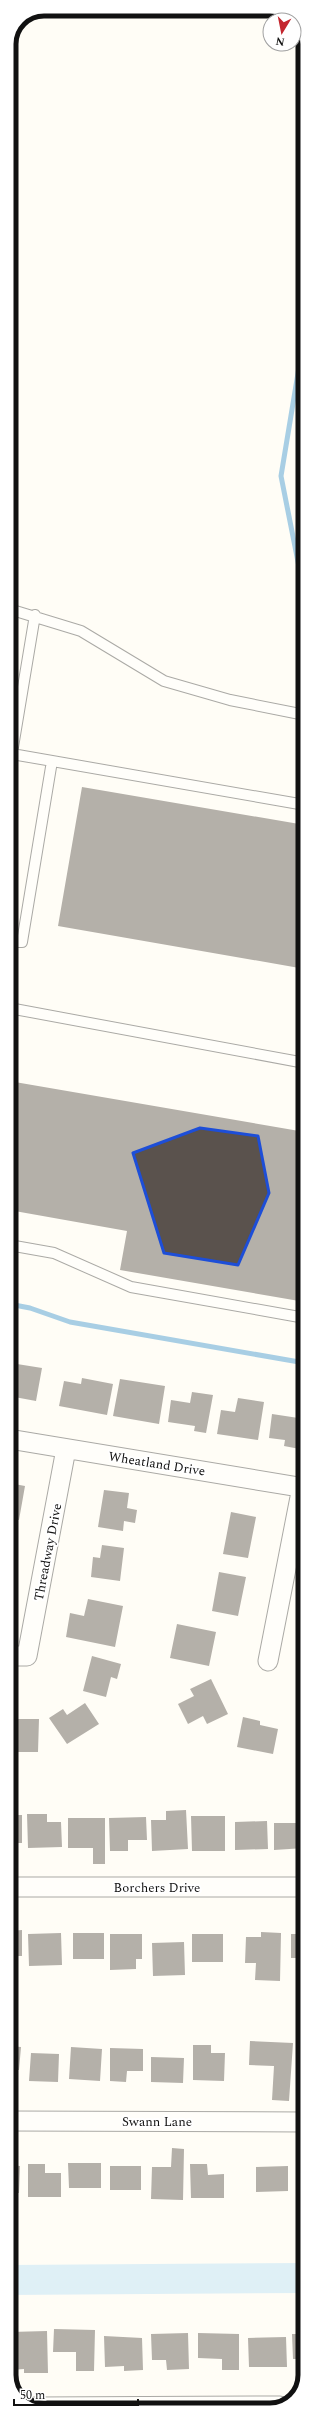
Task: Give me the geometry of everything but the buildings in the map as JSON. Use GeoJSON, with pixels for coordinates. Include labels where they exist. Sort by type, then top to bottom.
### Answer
{"type":"FeatureCollection","features":[{"type":"Feature","properties":{"kind":"street","name":"Wheatland Drive"},"geometry":{"type":"LineString","coordinates":[[16,1440],[298,1487]]}},
{"type":"Feature","properties":{"kind":"street","name":"Threadway Drive"},"geometry":{"type":"LineString","coordinates":[[18,1656],[66,1448]]}},
{"type":"Feature","properties":{"kind":"street"},"geometry":{"type":"LineString","coordinates":[[268,1661],[298,1517]]}},
{"type":"Feature","properties":{"kind":"street","name":"Borchers Drive"},"geometry":{"type":"LineString","coordinates":[[16,1887],[298,1887]]}},
{"type":"Feature","properties":{"kind":"street","name":"Swann Lane"},"geometry":{"type":"LineString","coordinates":[[16,2121],[298,2122]]}},
{"type":"Feature","properties":{"kind":"lane"},"geometry":{"type":"LineString","coordinates":[[16,611],[35,615],[82,631],[164,681],[230,700],[298,714]]}},
{"type":"Feature","properties":{"kind":"lane"},"geometry":{"type":"LineString","coordinates":[[16,730],[35,615]]}},
{"type":"Feature","properties":{"kind":"lane"},"geometry":{"type":"LineString","coordinates":[[16,755],[298,804]]}},
{"type":"Feature","properties":{"kind":"lane"},"geometry":{"type":"LineString","coordinates":[[16,942],[22,942],[52,761]]}},
{"type":"Feature","properties":{"kind":"lane"},"geometry":{"type":"LineString","coordinates":[[16,1009],[298,1062]]}},
{"type":"Feature","properties":{"kind":"lane"},"geometry":{"type":"LineString","coordinates":[[16,1246],[54,1253],[131,1287],[298,1317]]}},
{"type":"Feature","properties":{"kind":"highlighted area"},"geometry":{"type":"Polygon","coordinates":[[[200,1128],[258,1136],[269,1193],[238,1265],[164,1253],[133,1153],[200,1128]]]}},
{"type":"Feature","properties":{"kind":"waterway"},"geometry":{"type":"LineString","coordinates":[[298,373],[281,476],[298,562]]}},
{"type":"Feature","properties":{"kind":"waterway"},"geometry":{"type":"LineString","coordinates":[[16,1305],[30,1308],[70,1322],[298,1362]]}},
{"type":"Feature","properties":{"kind":"waterway"},"geometry":{"type":"LineString","coordinates":[[16,2280],[298,2278]]}}]}
